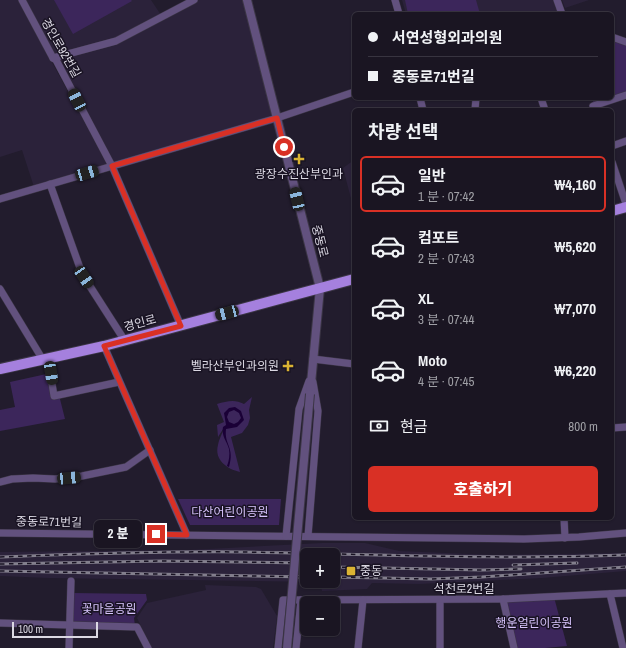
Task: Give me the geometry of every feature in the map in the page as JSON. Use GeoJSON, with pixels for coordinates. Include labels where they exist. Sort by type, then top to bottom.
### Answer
{"type":"FeatureCollection","features":[{"type":"Feature","properties":{"kind":"main road"},"geometry":{"type":"LineString","coordinates":[[614,210],[626,207]]}},
{"type":"Feature","properties":{"kind":"main road","name":"경인로"},"geometry":{"type":"LineString","coordinates":[[0,369],[104,346],[352,280]]}},
{"type":"Feature","properties":{"kind":"street","name":"경인로92번길"},"geometry":{"type":"LineString","coordinates":[[22,0],[53,58],[56,60],[112,166],[181,326]]}},
{"type":"Feature","properties":{"kind":"street"},"geometry":{"type":"LineString","coordinates":[[53,58],[116,41],[194,0]]}},
{"type":"Feature","properties":{"kind":"street","name":"중동로"},"geometry":{"type":"LineString","coordinates":[[247,0],[320,288],[287,648]]}},
{"type":"Feature","properties":{"kind":"street"},"geometry":{"type":"LineString","coordinates":[[395,0],[398,12]]}},
{"type":"Feature","properties":{"kind":"street"},"geometry":{"type":"LineString","coordinates":[[557,0],[561,12]]}},
{"type":"Feature","properties":{"kind":"street"},"geometry":{"type":"LineString","coordinates":[[614,38],[626,42]]}},
{"type":"Feature","properties":{"kind":"street"},"geometry":{"type":"LineString","coordinates":[[0,199],[277,118],[352,93]]}},
{"type":"Feature","properties":{"kind":"street"},"geometry":{"type":"LineString","coordinates":[[614,100],[626,95]]}},
{"type":"Feature","properties":{"kind":"street"},"geometry":{"type":"LineString","coordinates":[[594,108],[614,100]]}},
{"type":"Feature","properties":{"kind":"street"},"geometry":{"type":"LineString","coordinates":[[614,145],[626,141]]}},
{"type":"Feature","properties":{"kind":"street"},"geometry":{"type":"LineString","coordinates":[[614,168],[626,204]]}},
{"type":"Feature","properties":{"kind":"street"},"geometry":{"type":"LineString","coordinates":[[50,184],[82,273],[125,340]]}},
{"type":"Feature","properties":{"kind":"street"},"geometry":{"type":"LineString","coordinates":[[0,289],[46,359],[54,396],[120,382]]}},
{"type":"Feature","properties":{"kind":"street"},"geometry":{"type":"LineString","coordinates":[[104,346],[187,535]]}},
{"type":"Feature","properties":{"kind":"street"},"geometry":{"type":"LineString","coordinates":[[313,359],[352,364]]}},
{"type":"Feature","properties":{"kind":"street","name":"중동로"},"geometry":{"type":"LineString","coordinates":[[286,536],[299,409],[312,374]]}},
{"type":"Feature","properties":{"kind":"street","name":"중동로"},"geometry":{"type":"LineString","coordinates":[[308,536],[318,411],[312,374]]}},
{"type":"Feature","properties":{"kind":"street"},"geometry":{"type":"LineString","coordinates":[[614,428],[626,427]]}},
{"type":"Feature","properties":{"kind":"street"},"geometry":{"type":"LineString","coordinates":[[0,482],[12,479],[55,479],[82,476],[126,467],[150,450]]}},
{"type":"Feature","properties":{"kind":"street"},"geometry":{"type":"LineString","coordinates":[[564,520],[566,538]]}},
{"type":"Feature","properties":{"kind":"street","name":"중동로71번길"},"geometry":{"type":"LineString","coordinates":[[0,532],[524,539],[566,538],[626,533]]}},
{"type":"Feature","properties":{"kind":"street"},"geometry":{"type":"LineString","coordinates":[[70,648],[71,580]]}},
{"type":"Feature","properties":{"kind":"street","name":"석천로2번길"},"geometry":{"type":"LineString","coordinates":[[340,600],[503,599],[626,592]]}},
{"type":"Feature","properties":{"kind":"street"},"geometry":{"type":"LineString","coordinates":[[610,594],[623,648]]}},
{"type":"Feature","properties":{"kind":"street"},"geometry":{"type":"LineString","coordinates":[[503,599],[514,648]]}},
{"type":"Feature","properties":{"kind":"street","name":"석천로2번길"},"geometry":{"type":"LineString","coordinates":[[278,648],[283,600],[300,600]]}},
{"type":"Feature","properties":{"kind":"street"},"geometry":{"type":"LineString","coordinates":[[358,648],[363,600]]}},
{"type":"Feature","properties":{"kind":"street"},"geometry":{"type":"LineString","coordinates":[[440,600],[440,648]]}},
{"type":"Feature","properties":{"kind":"street"},"geometry":{"type":"LineString","coordinates":[[296,648],[300,610]]}},
{"type":"Feature","properties":{"kind":"street"},"geometry":{"type":"LineString","coordinates":[[0,623],[136,627],[148,648]]}},
{"type":"Feature","properties":{"kind":"shaded area"},"geometry":{"type":"Polygon","coordinates":[[[0,0],[18,0],[108,165],[34,187],[22,150],[0,157],[0,0]]]}},
{"type":"Feature","properties":{"kind":"shaded area"},"geometry":{"type":"Polygon","coordinates":[[[24,0],[151,0],[161,15],[115,39],[54,55],[24,0]]]}},
{"type":"Feature","properties":{"kind":"shaded area"},"geometry":{"type":"Polygon","coordinates":[[[199,0],[248,0],[277,118],[115,165],[56,60],[116,41],[199,0]]]}},
{"type":"Feature","properties":{"kind":"shaded area"},"geometry":{"type":"Polygon","coordinates":[[[402,0],[554,0],[558,12],[405,12],[402,0]]]}},
{"type":"Feature","properties":{"kind":"shaded area"},"geometry":{"type":"Polygon","coordinates":[[[562,0],[589,0],[565,8],[562,0]]]}},
{"type":"Feature","properties":{"kind":"shaded area"},"geometry":{"type":"Polygon","coordinates":[[[352,161],[352,202],[343,168],[352,161]]]}},
{"type":"Feature","properties":{"kind":"shaded area"},"geometry":{"type":"Polygon","coordinates":[[[235,407],[241,411],[244,420],[237,427],[226,429],[226,439],[231,455],[229,467],[227,466],[229,449],[223,436],[223,427],[226,425],[224,413],[229,408],[235,407]],[[234,410],[229,412],[227,417],[229,422],[234,424],[238,422],[241,418],[239,413],[234,410]]]}},
{"type":"Feature","properties":{"kind":"shaded area"},"geometry":{"type":"Polygon","coordinates":[[[322,543],[365,543],[399,551],[493,555],[626,553],[626,571],[542,578],[419,584],[372,583],[367,589],[322,591],[321,588],[340,588],[340,548],[300,548],[300,582],[0,576],[0,552],[190,550],[322,543]]]}},
{"type":"Feature","properties":{"kind":"shaded area"},"geometry":{"type":"Polygon","coordinates":[[[205,585],[256,587],[261,589],[277,616],[273,648],[152,648],[137,618],[147,603],[206,590],[205,585]]]}},
{"type":"Feature","properties":{"kind":"green space"},"geometry":{"type":"Polygon","coordinates":[[[54,0],[131,0],[132,1],[73,34],[54,0]]]}},
{"type":"Feature","properties":{"kind":"green space"},"geometry":{"type":"Polygon","coordinates":[[[405,0],[476,0],[479,12],[408,12],[405,0]]]}},
{"type":"Feature","properties":{"kind":"green space"},"geometry":{"type":"Polygon","coordinates":[[[614,40],[626,43],[626,93],[614,97],[614,40]]]}},
{"type":"Feature","properties":{"kind":"green space"},"geometry":{"type":"Polygon","coordinates":[[[593,100],[605,100],[594,104],[593,100]]]}},
{"type":"Feature","properties":{"kind":"green space"},"geometry":{"type":"Polygon","coordinates":[[[51,373],[54,395],[59,395],[65,419],[0,431],[0,410],[15,407],[10,382],[51,373]]]}},
{"type":"Feature","properties":{"kind":"green space"},"geometry":{"type":"Polygon","coordinates":[[[252,397],[248,425],[242,433],[231,437],[240,472],[226,466],[218,455],[217,450],[225,426],[218,437],[217,425],[224,422],[217,404],[237,401],[244,404],[252,397]]]}},
{"type":"Feature","properties":{"kind":"green space","name":"다산어린이공원"},"geometry":{"type":"Polygon","coordinates":[[[178,499],[281,499],[279,525],[190,525],[178,499]]]}},
{"type":"Feature","properties":{"kind":"green space","name":"꽃마을공원"},"geometry":{"type":"Polygon","coordinates":[[[72,593],[146,594],[147,600],[134,618],[135,626],[71,624],[72,593]]]}},
{"type":"Feature","properties":{"kind":"green space","name":"행운얼린이공원"},"geometry":{"type":"Polygon","coordinates":[[[554,597],[567,646],[514,648],[503,599],[554,597]]]}},
{"type":"Feature","properties":{"kind":"railway"},"geometry":{"type":"LineString","coordinates":[[0,557],[212,552],[482,557],[626,555]]}},
{"type":"Feature","properties":{"kind":"railway"},"geometry":{"type":"LineString","coordinates":[[0,564],[162,561],[300,563]]}},
{"type":"Feature","properties":{"kind":"railway"},"geometry":{"type":"LineString","coordinates":[[513,565],[577,563]]}},
{"type":"Feature","properties":{"kind":"railway"},"geometry":{"type":"LineString","coordinates":[[340,567],[482,570],[521,569]]}},
{"type":"Feature","properties":{"kind":"railway"},"geometry":{"type":"LineString","coordinates":[[340,577],[431,579],[626,567]]}},
{"type":"Feature","properties":{"kind":"railway"},"geometry":{"type":"LineString","coordinates":[[0,571],[300,577]]}},
{"type":"Feature","properties":{"kind":"place","name":"광장수진산부인과"},"geometry":{"type":"Point","coordinates":[299,159]}},
{"type":"Feature","properties":{"kind":"place","name":"벨라산부인과의원"},"geometry":{"type":"Point","coordinates":[288,366]}},
{"type":"Feature","properties":{"kind":"place","name":"중동"},"geometry":{"type":"Point","coordinates":[351,571]}},
{"type":"Feature","properties":{"kind":"route"},"geometry":{"type":"LineString","coordinates":[[156,534],[187,535],[104,346],[181,326],[112,166],[277,118],[284,147]]}}]}
